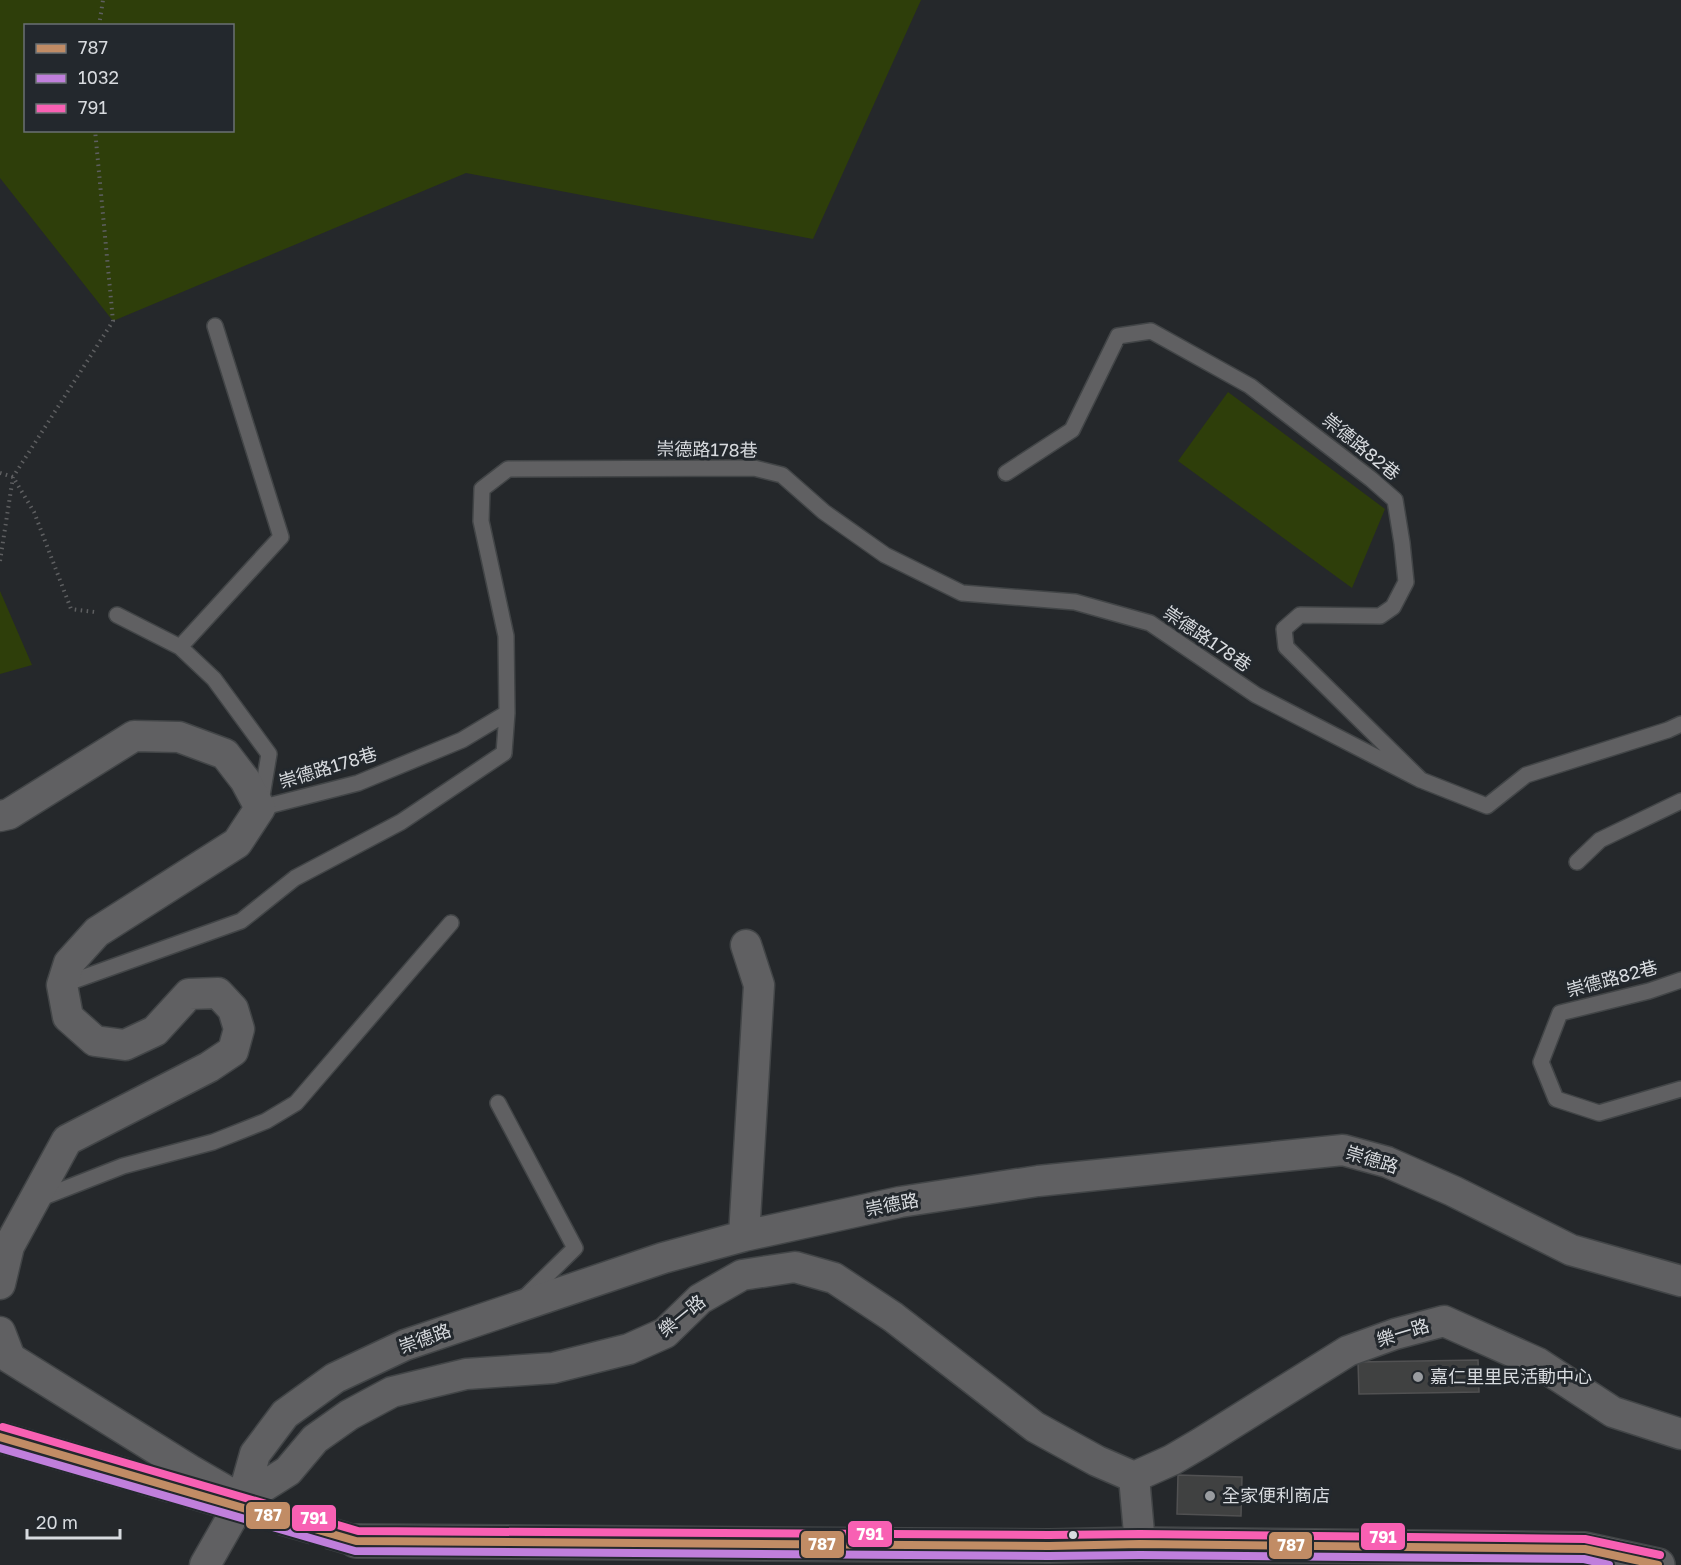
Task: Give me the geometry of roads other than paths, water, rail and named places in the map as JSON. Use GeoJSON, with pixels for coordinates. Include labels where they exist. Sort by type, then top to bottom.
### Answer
{"type":"FeatureCollection","features":[{"type":"Feature","properties":{"kind":"street"},"geometry":{"type":"LineString","coordinates":[[0,816],[9,814],[134,736],[179,737],[225,754],[245,780],[260,808],[237,843],[97,932],[69,963],[62,986],[68,1017],[95,1041],[125,1045],[155,1031],[189,994],[218,993],[233,1009],[239,1029],[233,1051],[209,1067],[68,1140],[9,1246],[0,1284]]}},
{"type":"Feature","properties":{"kind":"street"},"geometry":{"type":"LineString","coordinates":[[744,1236],[759,986],[746,945]]}},
{"type":"Feature","properties":{"kind":"street","name":"崇德路"},"geometry":{"type":"LineString","coordinates":[[205,1565],[242,1500],[255,1454],[285,1414],[335,1378],[405,1345],[663,1258],[744,1236],[900,1202],[1038,1181],[1343,1150],[1387,1162],[1453,1191],[1571,1250],[1681,1281]]}},
{"type":"Feature","properties":{"kind":"street","name":"樂一路"},"geometry":{"type":"LineString","coordinates":[[242,1500],[288,1471],[315,1439],[349,1415],[392,1392],[466,1374],[553,1368],[628,1349],[665,1333],[700,1299],[742,1275],[795,1267],[834,1278],[893,1317],[1035,1427],[1097,1461],[1134,1477],[1172,1460],[1201,1443],[1348,1351],[1395,1334],[1444,1321],[1538,1363],[1613,1412],[1681,1434]]}},
{"type":"Feature","properties":{"kind":"street"},"geometry":{"type":"LineString","coordinates":[[0,1332],[10,1358],[242,1500]]}},
{"type":"Feature","properties":{"kind":"street"},"geometry":{"type":"LineString","coordinates":[[1134,1477],[1140,1544]]}},
{"type":"Feature","properties":{"kind":"street"},"geometry":{"type":"LineString","coordinates":[[356,1541],[1052,1555],[1140,1544],[1585,1549],[1658,1565]]}},
{"type":"Feature","properties":{"kind":"lane"},"geometry":{"type":"LineString","coordinates":[[180,647],[281,537],[215,326]]}},
{"type":"Feature","properties":{"kind":"lane","name":"崇德路82巷"},"geometry":{"type":"LineString","coordinates":[[1006,473],[1072,430],[1118,336],[1151,331],[1251,386],[1395,500],[1406,582],[1393,607],[1380,616],[1300,615],[1284,629],[1286,646],[1421,780],[1487,806],[1526,775],[1681,724]]}},
{"type":"Feature","properties":{"kind":"lane","name":"崇德路178巷"},"geometry":{"type":"LineString","coordinates":[[260,808],[358,783],[462,740],[507,713],[506,636],[481,521],[482,489],[508,469],[754,468],[782,475],[824,512],[885,555],[962,592],[1075,602],[1150,623],[1256,695],[1421,780]]}},
{"type":"Feature","properties":{"kind":"lane"},"geometry":{"type":"LineString","coordinates":[[117,615],[180,647],[214,679],[269,753],[260,808]]}},
{"type":"Feature","properties":{"kind":"lane"},"geometry":{"type":"LineString","coordinates":[[62,986],[241,921],[295,878],[401,822],[504,753],[507,713]]}},
{"type":"Feature","properties":{"kind":"lane"},"geometry":{"type":"LineString","coordinates":[[1577,862],[1600,840],[1681,801]]}},
{"type":"Feature","properties":{"kind":"lane"},"geometry":{"type":"LineString","coordinates":[[34,1201],[123,1166],[213,1142],[266,1121],[296,1103],[451,923]]}},
{"type":"Feature","properties":{"kind":"lane","name":"崇德路82巷"},"geometry":{"type":"LineString","coordinates":[[1681,980],[1649,991],[1560,1013],[1541,1062],[1556,1099],[1599,1113],[1681,1089]]}},
{"type":"Feature","properties":{"kind":"lane"},"geometry":{"type":"LineString","coordinates":[[498,1103],[574,1248],[512,1310]]}},
{"type":"Feature","properties":{"kind":"tunnel"},"geometry":{"type":"LineString","coordinates":[[0,1437],[356,1541]]}},
{"type":"Feature","properties":{"kind":"place","name":"嘉仁里里民活動中心"},"geometry":{"type":"Point","coordinates":[1418,1377]}},
{"type":"Feature","properties":{"kind":"place","name":"全家便利商店"},"geometry":{"type":"Point","coordinates":[1210,1496]}}]}
